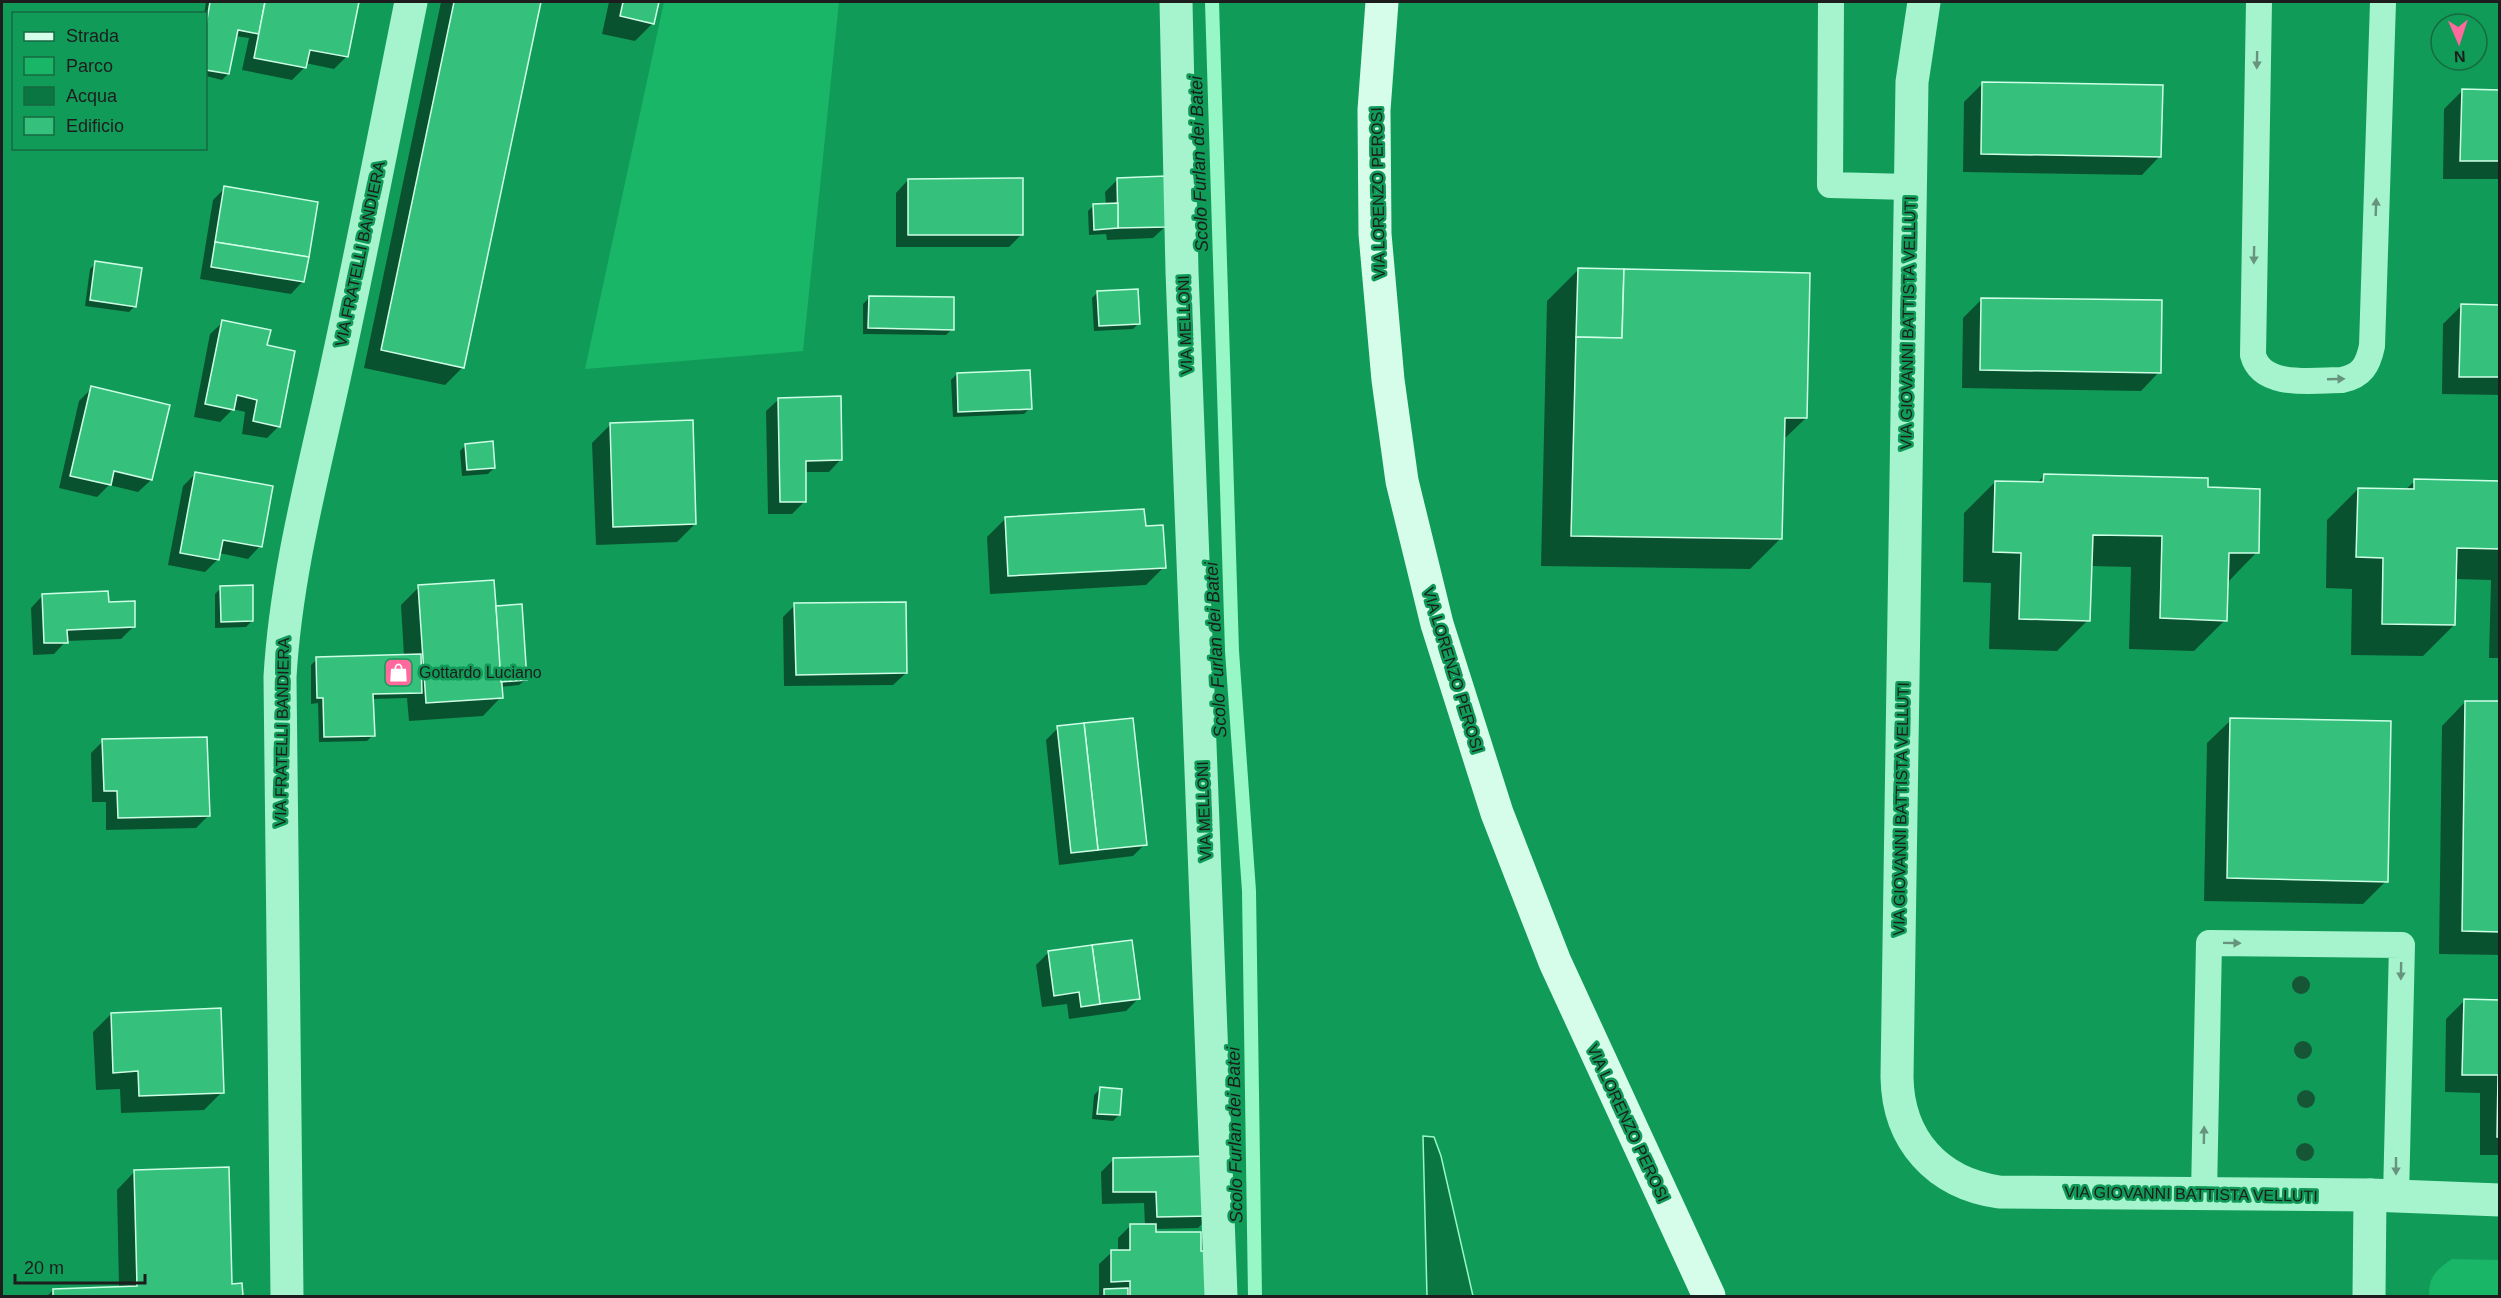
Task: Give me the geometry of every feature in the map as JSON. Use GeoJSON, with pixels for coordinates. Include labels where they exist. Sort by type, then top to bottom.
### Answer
{"type":"FeatureCollection","features":[{"type":"Feature","properties":{"kind":"main road","name":"VIA LORENZO PEROSI"},"geometry":{"type":"LineString","coordinates":[[1382,2],[1374,110],[1376,245],[1388,380],[1402,481],[1437,624],[1497,813],[1555,962],[1709,1296]]}},
{"type":"Feature","properties":{"kind":"street","name":"VIA FRATELLI BANDIERA"},"geometry":{"type":"LineString","coordinates":[[287,1296],[280,688],[282,636],[288,588],[348,312],[411,2]]}},
{"type":"Feature","properties":{"kind":"street","name":"VIA MELLONI"},"geometry":{"type":"LineString","coordinates":[[1176,2],[1182,272],[1221,1296]]}},
{"type":"Feature","properties":{"kind":"street","name":"VIA GIOVANNI BATTISTA VELLUTI"},"geometry":{"type":"LineString","coordinates":[[1924,2],[1912,82],[1897,1077],[1900,1108],[1911,1136],[1925,1155],[1942,1171],[1984,1190],[2499,1200]]}},
{"type":"Feature","properties":{"kind":"street"},"geometry":{"type":"LineString","coordinates":[[2369,1296],[2383,1196]]}},
{"type":"Feature","properties":{"kind":"lane"},"geometry":{"type":"LineString","coordinates":[[1831,2],[1830,185],[1910,187]]}},
{"type":"Feature","properties":{"kind":"lane"},"geometry":{"type":"LineString","coordinates":[[2259,2],[2253,355],[2259,368],[2271,377],[2342,380],[2364,369],[2372,346],[2383,2]]}},
{"type":"Feature","properties":{"kind":"lane"},"geometry":{"type":"LineString","coordinates":[[2204,1194],[2209,943],[2402,945],[2383,1196]]}},
{"type":"Feature","properties":{"kind":"green space"},"geometry":{"type":"Polygon","coordinates":[[[664,2],[839,2],[803,351],[585,369],[664,2]]]}},
{"type":"Feature","properties":{"kind":"green space"},"geometry":{"type":"Polygon","coordinates":[[[2452,1259],[2499,1260],[2499,1296],[2429,1296],[2430,1283],[2434,1274],[2452,1259]]]}},
{"type":"Feature","properties":{"kind":"water"},"geometry":{"type":"Polygon","coordinates":[[[1423,1136],[1434,1137],[1441,1156],[1473,1296],[1427,1296],[1423,1136]]]}},
{"type":"Feature","properties":{"kind":"building"},"geometry":{"type":"Polygon","coordinates":[[[210,2],[265,2],[259,34],[238,30],[229,74],[207,70],[207,19],[210,2]]]}},
{"type":"Feature","properties":{"kind":"building"},"geometry":{"type":"Polygon","coordinates":[[[265,2],[359,2],[348,57],[310,50],[306,68],[254,58],[265,2]]]}},
{"type":"Feature","properties":{"kind":"building"},"geometry":{"type":"Polygon","coordinates":[[[454,2],[541,2],[464,368],[381,350],[454,2]]]}},
{"type":"Feature","properties":{"kind":"building"},"geometry":{"type":"Polygon","coordinates":[[[623,2],[659,2],[654,24],[620,16],[623,2]]]}},
{"type":"Feature","properties":{"kind":"building"},"geometry":{"type":"Polygon","coordinates":[[[1982,82],[2163,85],[2161,157],[1981,154],[1982,82]]]}},
{"type":"Feature","properties":{"kind":"building"},"geometry":{"type":"Polygon","coordinates":[[[2462,89],[2500,90],[2500,161],[2460,161],[2462,89]]]}},
{"type":"Feature","properties":{"kind":"building"},"geometry":{"type":"Polygon","coordinates":[[[1166,176],[1167,227],[1118,228],[1117,178],[1166,176]]]}},
{"type":"Feature","properties":{"kind":"building"},"geometry":{"type":"Polygon","coordinates":[[[1023,178],[1023,235],[908,235],[908,179],[1023,178]]]}},
{"type":"Feature","properties":{"kind":"building"},"geometry":{"type":"Polygon","coordinates":[[[224,186],[318,202],[309,257],[215,242],[224,186]]]}},
{"type":"Feature","properties":{"kind":"building"},"geometry":{"type":"Polygon","coordinates":[[[1118,203],[1118,228],[1094,230],[1093,204],[1118,203]]]}},
{"type":"Feature","properties":{"kind":"building"},"geometry":{"type":"Polygon","coordinates":[[[215,242],[309,257],[304,282],[211,267],[215,242]]]}},
{"type":"Feature","properties":{"kind":"building"},"geometry":{"type":"Polygon","coordinates":[[[95,261],[142,268],[136,307],[90,300],[95,261]]]}},
{"type":"Feature","properties":{"kind":"building"},"geometry":{"type":"Polygon","coordinates":[[[1578,268],[1624,269],[1622,338],[1576,337],[1578,268]]]}},
{"type":"Feature","properties":{"kind":"building"},"geometry":{"type":"Polygon","coordinates":[[[1624,269],[1810,273],[1807,418],[1785,418],[1782,539],[1571,536],[1576,337],[1622,338],[1624,269]]]}},
{"type":"Feature","properties":{"kind":"building"},"geometry":{"type":"Polygon","coordinates":[[[1138,289],[1140,324],[1099,326],[1097,291],[1138,289]]]}},
{"type":"Feature","properties":{"kind":"building"},"geometry":{"type":"Polygon","coordinates":[[[869,296],[954,297],[954,330],[868,328],[869,296]]]}},
{"type":"Feature","properties":{"kind":"building"},"geometry":{"type":"Polygon","coordinates":[[[1981,298],[2162,300],[2161,373],[1980,370],[1981,298]]]}},
{"type":"Feature","properties":{"kind":"building"},"geometry":{"type":"Polygon","coordinates":[[[2461,304],[2500,305],[2500,377],[2459,377],[2461,304]]]}},
{"type":"Feature","properties":{"kind":"building"},"geometry":{"type":"Polygon","coordinates":[[[222,320],[271,330],[267,345],[295,351],[280,427],[253,421],[257,400],[237,395],[234,410],[205,404],[222,320]]]}},
{"type":"Feature","properties":{"kind":"building"},"geometry":{"type":"Polygon","coordinates":[[[1030,370],[1032,409],[958,412],[957,373],[1030,370]]]}},
{"type":"Feature","properties":{"kind":"building"},"geometry":{"type":"Polygon","coordinates":[[[91,386],[170,405],[152,480],[114,471],[111,485],[70,476],[91,386]]]}},
{"type":"Feature","properties":{"kind":"building"},"geometry":{"type":"Polygon","coordinates":[[[841,396],[842,460],[806,461],[806,502],[780,502],[778,398],[841,396]]]}},
{"type":"Feature","properties":{"kind":"building"},"geometry":{"type":"Polygon","coordinates":[[[693,420],[696,524],[613,527],[610,423],[693,420]]]}},
{"type":"Feature","properties":{"kind":"building"},"geometry":{"type":"Polygon","coordinates":[[[493,441],[495,468],[467,470],[465,444],[493,441]]]}},
{"type":"Feature","properties":{"kind":"building"},"geometry":{"type":"Polygon","coordinates":[[[195,472],[273,486],[262,547],[223,540],[219,560],[180,553],[195,472]]]}},
{"type":"Feature","properties":{"kind":"building"},"geometry":{"type":"Polygon","coordinates":[[[2044,474],[2208,478],[2208,487],[2260,489],[2259,553],[2229,553],[2227,621],[2160,618],[2162,536],[2093,535],[2090,621],[2019,619],[2021,553],[1993,552],[1995,481],[2043,482],[2044,474]]]}},
{"type":"Feature","properties":{"kind":"building"},"geometry":{"type":"Polygon","coordinates":[[[2414,479],[2500,481],[2500,549],[2457,548],[2455,625],[2382,624],[2383,558],[2356,557],[2358,488],[2414,489],[2414,479]]]}},
{"type":"Feature","properties":{"kind":"building"},"geometry":{"type":"Polygon","coordinates":[[[1144,509],[1146,526],[1163,525],[1166,568],[1008,576],[1005,517],[1144,509]]]}},
{"type":"Feature","properties":{"kind":"building"},"geometry":{"type":"Polygon","coordinates":[[[494,580],[503,698],[426,703],[418,585],[494,580]]]}},
{"type":"Feature","properties":{"kind":"building"},"geometry":{"type":"Polygon","coordinates":[[[253,585],[253,621],[221,622],[220,586],[253,585]]]}},
{"type":"Feature","properties":{"kind":"building"},"geometry":{"type":"Polygon","coordinates":[[[108,591],[109,602],[135,601],[135,627],[67,630],[68,643],[44,643],[42,594],[108,591]]]}},
{"type":"Feature","properties":{"kind":"building"},"geometry":{"type":"Polygon","coordinates":[[[906,602],[907,673],[796,675],[794,603],[906,602]]]}},
{"type":"Feature","properties":{"kind":"building"},"geometry":{"type":"Polygon","coordinates":[[[522,604],[527,680],[501,682],[496,606],[522,604]]]}},
{"type":"Feature","properties":{"kind":"building"},"geometry":{"type":"Polygon","coordinates":[[[421,654],[422,693],[373,694],[375,736],[324,737],[323,698],[317,698],[316,657],[421,654]]]}},
{"type":"Feature","properties":{"kind":"building"},"geometry":{"type":"Polygon","coordinates":[[[2465,701],[2500,701],[2500,932],[2462,931],[2465,701]]]}},
{"type":"Feature","properties":{"kind":"building"},"geometry":{"type":"Polygon","coordinates":[[[1133,718],[1147,845],[1098,850],[1084,723],[1133,718]]]}},
{"type":"Feature","properties":{"kind":"building"},"geometry":{"type":"Polygon","coordinates":[[[2230,718],[2391,721],[2388,882],[2227,878],[2230,718]]]}},
{"type":"Feature","properties":{"kind":"building"},"geometry":{"type":"Polygon","coordinates":[[[1084,723],[1098,850],[1071,853],[1057,726],[1084,723]]]}},
{"type":"Feature","properties":{"kind":"building"},"geometry":{"type":"Polygon","coordinates":[[[207,737],[210,816],[118,818],[117,791],[104,791],[102,739],[207,737]]]}},
{"type":"Feature","properties":{"kind":"building"},"geometry":{"type":"Polygon","coordinates":[[[1132,940],[1140,999],[1100,1004],[1092,945],[1132,940]]]}},
{"type":"Feature","properties":{"kind":"building"},"geometry":{"type":"Polygon","coordinates":[[[1092,945],[1100,1004],[1081,1007],[1079,992],[1054,996],[1048,951],[1092,945]]]}},
{"type":"Feature","properties":{"kind":"building"},"geometry":{"type":"Polygon","coordinates":[[[2464,999],[2500,1000],[2500,1137],[2497,1137],[2498,1075],[2462,1075],[2464,999]]]}},
{"type":"Feature","properties":{"kind":"building"},"geometry":{"type":"Polygon","coordinates":[[[221,1008],[224,1093],[139,1096],[138,1071],[113,1073],[111,1013],[221,1008]]]}},
{"type":"Feature","properties":{"kind":"building"},"geometry":{"type":"Polygon","coordinates":[[[1100,1087],[1122,1089],[1120,1115],[1097,1114],[1100,1087]]]}},
{"type":"Feature","properties":{"kind":"building"},"geometry":{"type":"Polygon","coordinates":[[[1210,1156],[1211,1216],[1157,1217],[1156,1192],[1113,1192],[1113,1158],[1210,1156]]]}},
{"type":"Feature","properties":{"kind":"building"},"geometry":{"type":"Polygon","coordinates":[[[229,1167],[232,1284],[242,1283],[243,1296],[53,1296],[53,1289],[137,1286],[134,1170],[229,1167]]]}},
{"type":"Feature","properties":{"kind":"building"},"geometry":{"type":"Polygon","coordinates":[[[1130,1224],[1156,1224],[1156,1232],[1201,1232],[1201,1251],[1207,1251],[1207,1296],[1130,1296],[1130,1281],[1111,1282],[1111,1250],[1130,1250],[1130,1224]]]}},
{"type":"Feature","properties":{"kind":"building"},"geometry":{"type":"Polygon","coordinates":[[[1128,1288],[1128,1296],[1104,1296],[1104,1289],[1128,1288]]]}},
{"type":"Feature","properties":{"kind":"waterway","name":"Scolo Furlan dei Batei"},"geometry":{"type":"LineString","coordinates":[[1212,2],[1232,651],[1249,891],[1255,1296]]}},
{"type":"Feature","properties":{"kind":"place","name":"Gottardo Luciano"},"geometry":{"type":"Point","coordinates":[398,672]}}]}
